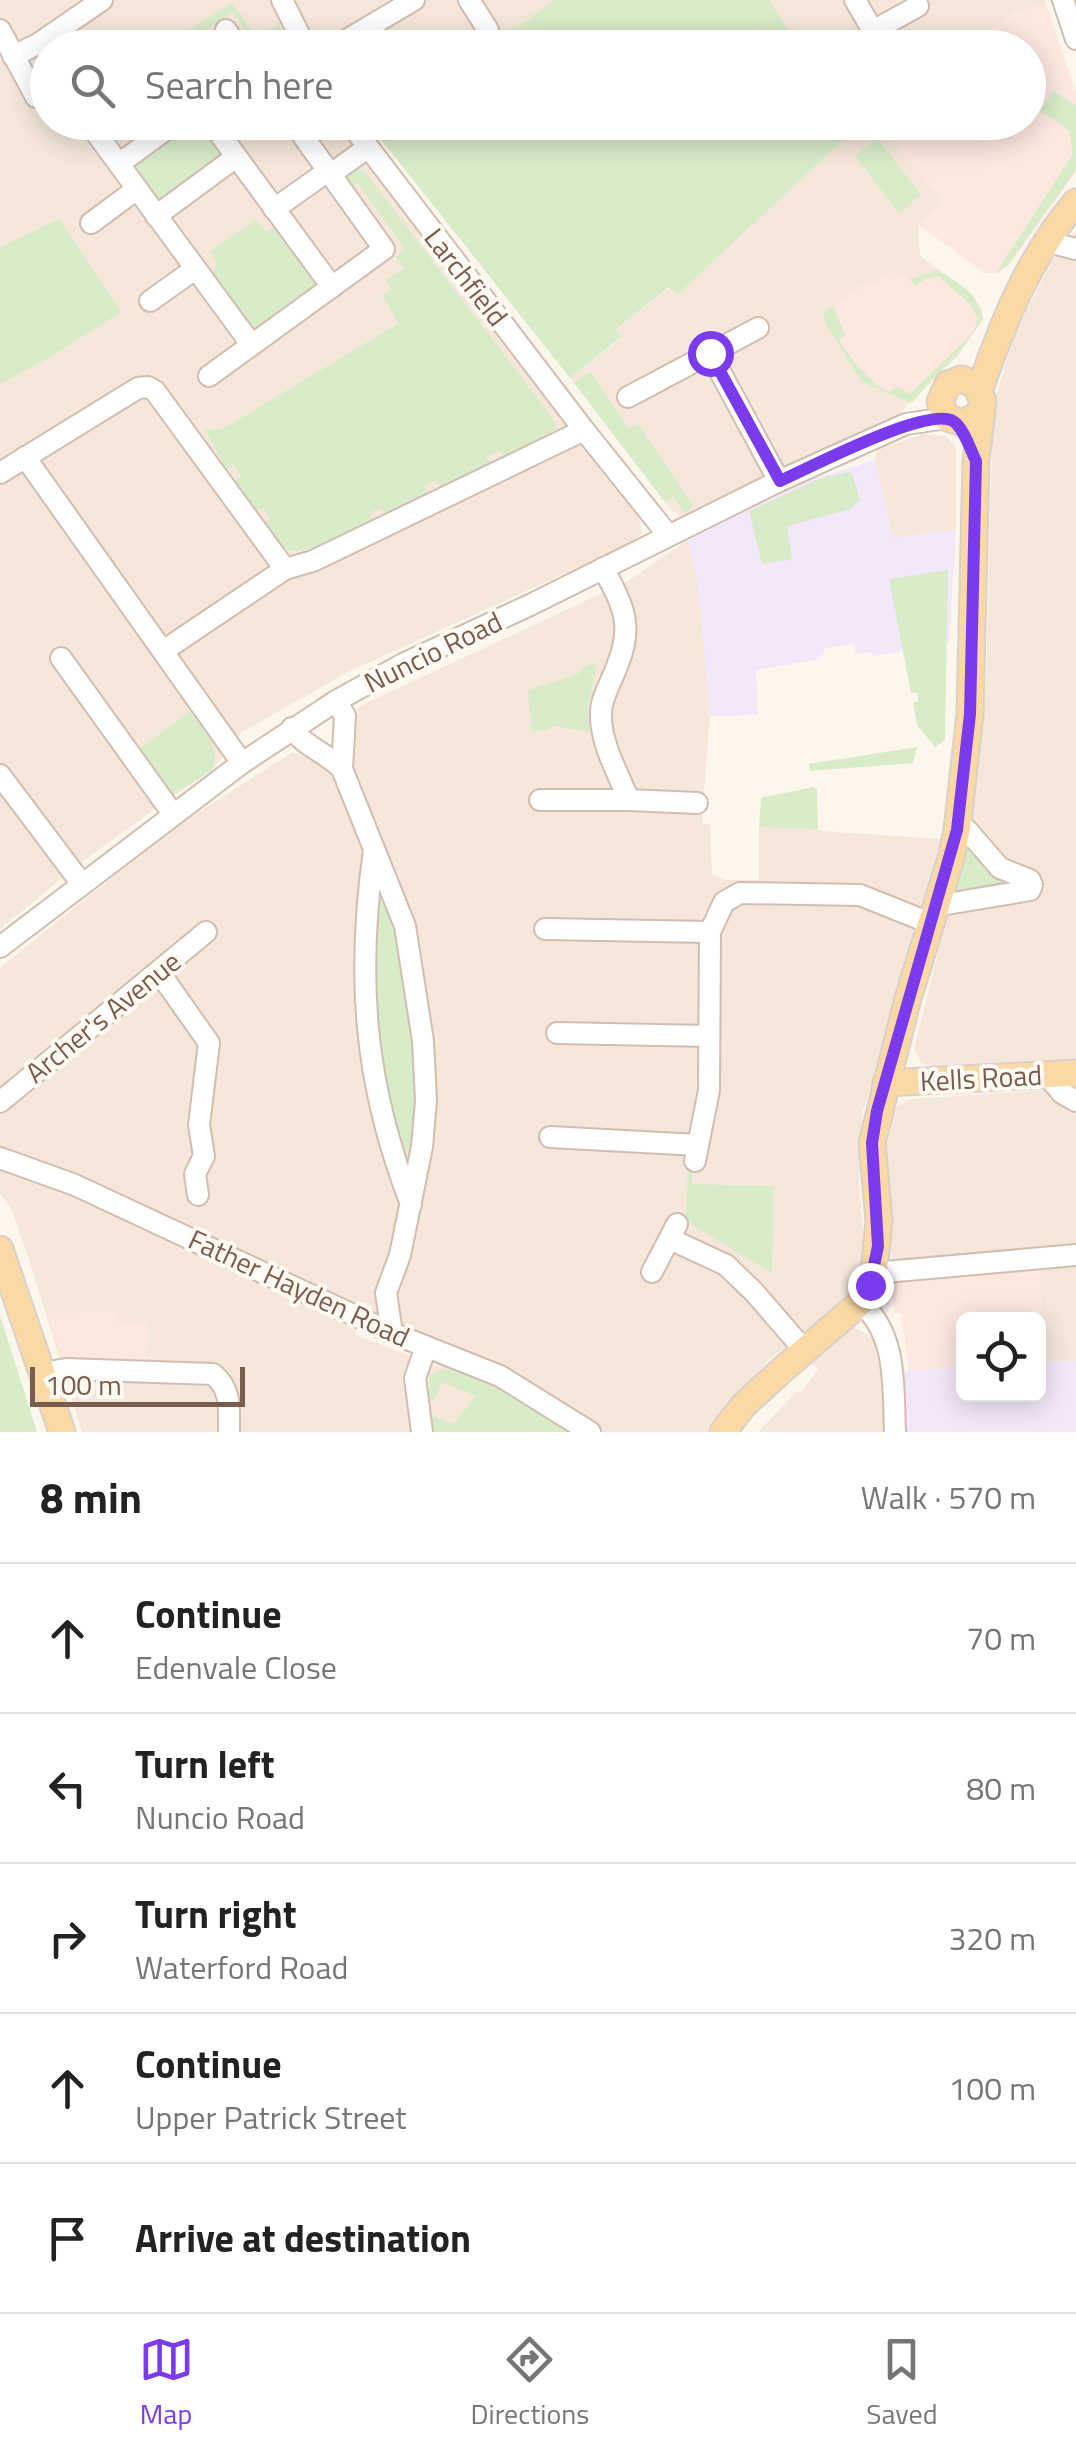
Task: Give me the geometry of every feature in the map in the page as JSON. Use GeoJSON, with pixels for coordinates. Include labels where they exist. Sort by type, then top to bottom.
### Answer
{"type":"FeatureCollection","features":[{"type":"Feature","properties":{"kind":"main road"},"geometry":{"type":"LineString","coordinates":[[723,1432],[744,1405],[860,1303],[874,1274],[879,1220],[872,1143],[957,830],[970,714],[976,461],[961,403],[994,345],[1016,294],[1048,242],[1074,213]]}},
{"type":"Feature","properties":{"kind":"main road","name":"Kells Road"},"geometry":{"type":"LineString","coordinates":[[886,1083],[1076,1073]]}},
{"type":"Feature","properties":{"kind":"main road"},"geometry":{"type":"LineString","coordinates":[[0,1249],[62,1432]]}},
{"type":"Feature","properties":{"kind":"street"},"geometry":{"type":"LineString","coordinates":[[58,30],[102,0]]}},
{"type":"Feature","properties":{"kind":"street"},"geometry":{"type":"LineString","coordinates":[[282,0],[297,30]]}},
{"type":"Feature","properties":{"kind":"street"},"geometry":{"type":"LineString","coordinates":[[364,30],[414,0]]}},
{"type":"Feature","properties":{"kind":"street"},"geometry":{"type":"LineString","coordinates":[[470,0],[488,30]]}},
{"type":"Feature","properties":{"kind":"street"},"geometry":{"type":"LineString","coordinates":[[855,0],[872,30]]}},
{"type":"Feature","properties":{"kind":"street"},"geometry":{"type":"LineString","coordinates":[[1062,0],[1076,39]]}},
{"type":"Feature","properties":{"kind":"street"},"geometry":{"type":"LineString","coordinates":[[875,30],[918,6]]}},
{"type":"Feature","properties":{"kind":"street"},"geometry":{"type":"LineString","coordinates":[[0,30],[30,86]]}},
{"type":"Feature","properties":{"kind":"street"},"geometry":{"type":"LineString","coordinates":[[14,56],[30,48]]}},
{"type":"Feature","properties":{"kind":"street"},"geometry":{"type":"LineString","coordinates":[[101,140],[251,344]]}},
{"type":"Feature","properties":{"kind":"street"},"geometry":{"type":"LineString","coordinates":[[119,164],[152,140]]}},
{"type":"Feature","properties":{"kind":"street"},"geometry":{"type":"LineString","coordinates":[[227,140],[332,287]]}},
{"type":"Feature","properties":{"kind":"street"},"geometry":{"type":"LineString","coordinates":[[209,376],[384,248],[306,140]]}},
{"type":"Feature","properties":{"kind":"street","name":"Larchfield"},"geometry":{"type":"LineString","coordinates":[[361,140],[668,535]]}},
{"type":"Feature","properties":{"kind":"street"},"geometry":{"type":"LineString","coordinates":[[274,209],[367,148]]}},
{"type":"Feature","properties":{"kind":"street"},"geometry":{"type":"LineString","coordinates":[[156,216],[236,157]]}},
{"type":"Feature","properties":{"kind":"street"},"geometry":{"type":"LineString","coordinates":[[91,222],[137,190]]}},
{"type":"Feature","properties":{"kind":"street"},"geometry":{"type":"LineString","coordinates":[[1048,242],[1076,249]]}},
{"type":"Feature","properties":{"kind":"street"},"geometry":{"type":"LineString","coordinates":[[150,301],[195,269]]}},
{"type":"Feature","properties":{"kind":"street"},"geometry":{"type":"LineString","coordinates":[[628,397],[758,328]]}},
{"type":"Feature","properties":{"kind":"street"},"geometry":{"type":"LineString","coordinates":[[710,353],[780,481]]}},
{"type":"Feature","properties":{"kind":"street"},"geometry":{"type":"LineString","coordinates":[[0,473],[138,388],[148,387],[156,391],[284,569]]}},
{"type":"Feature","properties":{"kind":"street","name":"Nuncio Road"},"geometry":{"type":"LineString","coordinates":[[0,947],[173,814],[336,701],[402,664],[780,481],[961,403]]}},
{"type":"Feature","properties":{"kind":"street"},"geometry":{"type":"LineString","coordinates":[[163,651],[284,569],[313,561],[584,430]]}},
{"type":"Feature","properties":{"kind":"street"},"geometry":{"type":"LineString","coordinates":[[26,458],[242,764]]}},
{"type":"Feature","properties":{"kind":"street"},"geometry":{"type":"LineString","coordinates":[[603,568],[623,605],[627,628],[624,654],[602,702],[600,717],[628,800]]}},
{"type":"Feature","properties":{"kind":"street"},"geometry":{"type":"LineString","coordinates":[[62,658],[173,814]]}},
{"type":"Feature","properties":{"kind":"street"},"geometry":{"type":"LineString","coordinates":[[336,701],[345,716],[342,769]]}},
{"type":"Feature","properties":{"kind":"street"},"geometry":{"type":"LineString","coordinates":[[292,728],[300,742],[324,752],[342,769],[405,926],[423,1042],[426,1100],[412,1206],[386,1293],[392,1334]]}},
{"type":"Feature","properties":{"kind":"street"},"geometry":{"type":"LineString","coordinates":[[0,774],[82,884]]}},
{"type":"Feature","properties":{"kind":"street"},"geometry":{"type":"LineString","coordinates":[[540,800],[697,803]]}},
{"type":"Feature","properties":{"kind":"street"},"geometry":{"type":"LineString","coordinates":[[550,1137],[697,1153],[709,1090],[710,932],[724,902],[740,894],[860,895],[883,897],[933,915],[1030,890],[1030,880],[1000,868],[967,830],[957,830]]}},
{"type":"Feature","properties":{"kind":"street"},"geometry":{"type":"LineString","coordinates":[[374,846],[364,921],[372,1074],[390,1150],[412,1206]]}},
{"type":"Feature","properties":{"kind":"street"},"geometry":{"type":"LineString","coordinates":[[545,929],[710,932]]}},
{"type":"Feature","properties":{"kind":"street","name":"Archer's Avenue"},"geometry":{"type":"LineString","coordinates":[[0,1102],[206,932]]}},
{"type":"Feature","properties":{"kind":"street"},"geometry":{"type":"LineString","coordinates":[[159,972],[210,1048],[201,1098],[199,1125],[204,1156],[195,1174],[198,1195]]}},
{"type":"Feature","properties":{"kind":"street"},"geometry":{"type":"LineString","coordinates":[[557,1034],[709,1036]]}},
{"type":"Feature","properties":{"kind":"street"},"geometry":{"type":"LineString","coordinates":[[1047,1075],[1062,1093],[1076,1101]]}},
{"type":"Feature","properties":{"kind":"street","name":"Father Hayden Road"},"geometry":{"type":"LineString","coordinates":[[0,1158],[75,1184],[392,1334],[500,1376],[590,1432]]}},
{"type":"Feature","properties":{"kind":"street"},"geometry":{"type":"LineString","coordinates":[[652,1272],[674,1232],[726,1265],[804,1351]]}},
{"type":"Feature","properties":{"kind":"street"},"geometry":{"type":"LineString","coordinates":[[874,1274],[1076,1255]]}},
{"type":"Feature","properties":{"kind":"street"},"geometry":{"type":"LineString","coordinates":[[352,1314],[386,1293]]}},
{"type":"Feature","properties":{"kind":"street"},"geometry":{"type":"LineString","coordinates":[[860,1303],[870,1311],[887,1345],[892,1365],[895,1432]]}},
{"type":"Feature","properties":{"kind":"street"},"geometry":{"type":"LineString","coordinates":[[422,1432],[415,1378],[426,1347]]}},
{"type":"Feature","properties":{"kind":"street"},"geometry":{"type":"LineString","coordinates":[[43,1373],[66,1369],[213,1374],[223,1382],[229,1398],[230,1432]]}},
{"type":"Feature","properties":{"kind":"shaded area"},"geometry":{"type":"Polygon","coordinates":[[[0,0],[273,0],[289,30],[30,30],[30,140],[353,140],[638,516],[642,532],[632,543],[350,671],[242,732],[211,771],[78,865],[0,929],[0,384],[47,359],[59,219],[0,247],[0,0]]]}},
{"type":"Feature","properties":{"kind":"shaded area"},"geometry":{"type":"Polygon","coordinates":[[[295,0],[554,0],[515,30],[310,30],[295,0]]]}},
{"type":"Feature","properties":{"kind":"shaded area"},"geometry":{"type":"Polygon","coordinates":[[[769,0],[1045,0],[1046,4],[1014,13],[990,30],[788,30],[769,0]]]}},
{"type":"Feature","properties":{"kind":"shaded area"},"geometry":{"type":"Polygon","coordinates":[[[1046,4],[1076,92],[1076,172],[1010,264],[997,273],[985,273],[918,225],[943,204],[942,197],[892,140],[1046,140],[1046,30],[990,30],[1014,13],[1046,4]]]}},
{"type":"Feature","properties":{"kind":"shaded area"},"geometry":{"type":"Polygon","coordinates":[[[843,140],[892,140],[942,197],[943,204],[918,225],[920,256],[971,293],[981,307],[983,319],[957,356],[898,415],[685,517],[672,511],[570,378],[620,339],[615,330],[670,287],[677,294],[843,140]]]}},
{"type":"Feature","properties":{"kind":"shaded area"},"geometry":{"type":"Polygon","coordinates":[[[1076,230],[1076,1061],[939,1069],[921,1063],[914,1049],[973,810],[986,682],[993,405],[1017,328],[1052,262],[1076,230]]]}},
{"type":"Feature","properties":{"kind":"shaded area"},"geometry":{"type":"Polygon","coordinates":[[[894,269],[915,286],[938,276],[968,302],[978,318],[974,333],[910,394],[878,387],[847,353],[838,339],[845,334],[833,306],[868,280],[872,285],[894,269]]]}},
{"type":"Feature","properties":{"kind":"shaded area"},"geometry":{"type":"Polygon","coordinates":[[[922,434],[946,436],[956,448],[956,530],[893,538],[875,460],[877,450],[922,434]]]}},
{"type":"Feature","properties":{"kind":"shaded area"},"geometry":{"type":"Polygon","coordinates":[[[875,460],[893,538],[956,530],[949,642],[875,656],[869,652],[856,654],[854,643],[824,649],[816,660],[756,670],[758,715],[710,716],[697,576],[688,540],[799,483],[875,460]]]}},
{"type":"Feature","properties":{"kind":"shaded area"},"geometry":{"type":"Polygon","coordinates":[[[688,540],[697,576],[710,716],[702,817],[703,824],[710,824],[712,874],[725,880],[759,880],[759,827],[815,826],[821,831],[941,839],[862,1112],[859,1180],[865,1254],[861,1272],[847,1304],[768,1360],[729,1407],[715,1432],[601,1432],[505,1372],[141,1204],[0,1154],[0,968],[169,831],[293,752],[329,769],[352,713],[362,705],[626,582],[688,540]]]}},
{"type":"Feature","properties":{"kind":"shaded area"},"geometry":{"type":"Polygon","coordinates":[[[1076,1088],[1076,1249],[896,1263],[892,1259],[884,1149],[895,1107],[912,1099],[1076,1088]]]}},
{"type":"Feature","properties":{"kind":"shaded area"},"geometry":{"type":"Polygon","coordinates":[[[0,1166],[71,1189],[337,1319],[356,1331],[356,1335],[438,1366],[445,1364],[492,1379],[451,1432],[82,1432],[28,1256],[11,1208],[0,1194],[0,1166]]]}},
{"type":"Feature","properties":{"kind":"shaded area"},"geometry":{"type":"Polygon","coordinates":[[[1076,1261],[1076,1361],[1046,1362],[1046,1312],[1041,1312],[1039,1263],[1076,1261]]]}},
{"type":"Feature","properties":{"kind":"shaded area"},"geometry":{"type":"Polygon","coordinates":[[[1039,1263],[1041,1312],[956,1312],[956,1367],[909,1370],[901,1313],[895,1313],[890,1280],[1039,1263]]]}},
{"type":"Feature","properties":{"kind":"shaded area"},"geometry":{"type":"Polygon","coordinates":[[[117,1311],[117,1322],[147,1322],[146,1363],[63,1362],[47,1313],[117,1311]]]}},
{"type":"Feature","properties":{"kind":"shaded area"},"geometry":{"type":"Polygon","coordinates":[[[854,1327],[874,1343],[883,1383],[886,1432],[758,1432],[796,1392],[803,1390],[818,1370],[812,1363],[838,1340],[837,1333],[854,1327]]]}},
{"type":"Feature","properties":{"kind":"shaded area"},"geometry":{"type":"Polygon","coordinates":[[[1076,1361],[1076,1432],[901,1432],[901,1371],[956,1367],[956,1402],[1046,1402],[1046,1362],[1076,1361]]]}},
{"type":"Feature","properties":{"kind":"green space"},"geometry":{"type":"Polygon","coordinates":[[[554,0],[769,0],[789,30],[509,30],[516,29],[554,0]]]}},
{"type":"Feature","properties":{"kind":"green space"},"geometry":{"type":"Polygon","coordinates":[[[232,3],[251,30],[245,30],[232,12],[207,30],[189,30],[232,3]]]}},
{"type":"Feature","properties":{"kind":"green space"},"geometry":{"type":"Polygon","coordinates":[[[1053,91],[1076,105],[1076,170],[1007,266],[996,273],[1073,154],[1070,131],[1046,115],[1046,102],[1053,91]]]}},
{"type":"Feature","properties":{"kind":"green space"},"geometry":{"type":"Polygon","coordinates":[[[164,140],[215,140],[218,144],[218,159],[165,198],[158,199],[134,171],[134,165],[164,140]]]}},
{"type":"Feature","properties":{"kind":"green space"},"geometry":{"type":"Polygon","coordinates":[[[381,140],[843,140],[677,295],[669,287],[616,329],[620,338],[570,378],[381,140]]]}},
{"type":"Feature","properties":{"kind":"green space"},"geometry":{"type":"Polygon","coordinates":[[[879,140],[921,195],[899,213],[855,156],[879,140]]]}},
{"type":"Feature","properties":{"kind":"green space"},"geometry":{"type":"Polygon","coordinates":[[[355,169],[365,172],[557,429],[504,457],[499,450],[487,456],[490,463],[441,487],[436,480],[425,486],[428,494],[384,513],[381,508],[369,513],[372,520],[314,548],[291,551],[282,547],[264,523],[270,519],[263,508],[256,511],[234,481],[241,476],[234,465],[226,469],[205,429],[223,429],[399,323],[382,296],[391,289],[386,280],[404,269],[395,257],[405,249],[358,183],[349,189],[345,177],[355,169]]]}},
{"type":"Feature","properties":{"kind":"green space"},"geometry":{"type":"Polygon","coordinates":[[[59,219],[121,312],[0,384],[0,247],[59,219]]]}},
{"type":"Feature","properties":{"kind":"green space"},"geometry":{"type":"Polygon","coordinates":[[[256,220],[266,231],[277,226],[319,284],[253,332],[209,275],[217,266],[211,251],[256,220]]]}},
{"type":"Feature","properties":{"kind":"green space"},"geometry":{"type":"Polygon","coordinates":[[[935,271],[966,289],[983,319],[957,356],[912,403],[862,382],[823,319],[833,306],[845,335],[839,340],[861,370],[890,392],[897,386],[910,394],[973,333],[978,318],[968,302],[938,276],[915,286],[910,279],[935,271]]]}},
{"type":"Feature","properties":{"kind":"green space"},"geometry":{"type":"Polygon","coordinates":[[[590,372],[629,429],[638,424],[694,507],[685,513],[673,497],[665,502],[574,383],[590,372]]]}},
{"type":"Feature","properties":{"kind":"green space"},"geometry":{"type":"Polygon","coordinates":[[[848,472],[860,500],[851,509],[787,526],[792,559],[762,564],[749,511],[819,479],[848,472]]]}},
{"type":"Feature","properties":{"kind":"green space"},"geometry":{"type":"Polygon","coordinates":[[[948,570],[945,740],[935,747],[917,725],[913,703],[918,701],[918,693],[911,693],[889,579],[948,570]]]}},
{"type":"Feature","properties":{"kind":"green space"},"geometry":{"type":"Polygon","coordinates":[[[592,664],[597,665],[588,706],[589,732],[555,726],[531,731],[528,690],[578,674],[592,664]]]}},
{"type":"Feature","properties":{"kind":"green space"},"geometry":{"type":"Polygon","coordinates":[[[190,712],[210,740],[214,763],[211,771],[167,799],[135,752],[190,712]]]}},
{"type":"Feature","properties":{"kind":"green space"},"geometry":{"type":"Polygon","coordinates":[[[917,747],[913,763],[810,771],[809,764],[917,747]]]}},
{"type":"Feature","properties":{"kind":"green space"},"geometry":{"type":"Polygon","coordinates":[[[817,789],[818,829],[759,827],[761,798],[817,789]]]}},
{"type":"Feature","properties":{"kind":"green space"},"geometry":{"type":"Polygon","coordinates":[[[969,841],[1019,886],[953,895],[969,841]]]}},
{"type":"Feature","properties":{"kind":"green space"},"geometry":{"type":"Polygon","coordinates":[[[377,881],[403,926],[422,1086],[415,1162],[400,1162],[379,1063],[372,998],[377,881]]]}},
{"type":"Feature","properties":{"kind":"green space"},"geometry":{"type":"Polygon","coordinates":[[[688,1166],[692,1166],[692,1184],[774,1186],[772,1273],[686,1221],[688,1166]]]}},
{"type":"Feature","properties":{"kind":"green space"},"geometry":{"type":"Polygon","coordinates":[[[0,1315],[37,1432],[0,1432],[0,1315]]]}},
{"type":"Feature","properties":{"kind":"green space"},"geometry":{"type":"Polygon","coordinates":[[[452,1369],[489,1380],[575,1432],[431,1432],[429,1414],[454,1424],[476,1396],[442,1382],[434,1401],[428,1398],[430,1376],[452,1369]]]}},
{"type":"Feature","properties":{"kind":"route"},"geometry":{"type":"LineString","coordinates":[[710,353],[780,481],[906,424],[947,418],[957,423],[976,461],[970,714],[957,830],[877,1111],[872,1143],[878,1246],[870,1285]]}}]}
